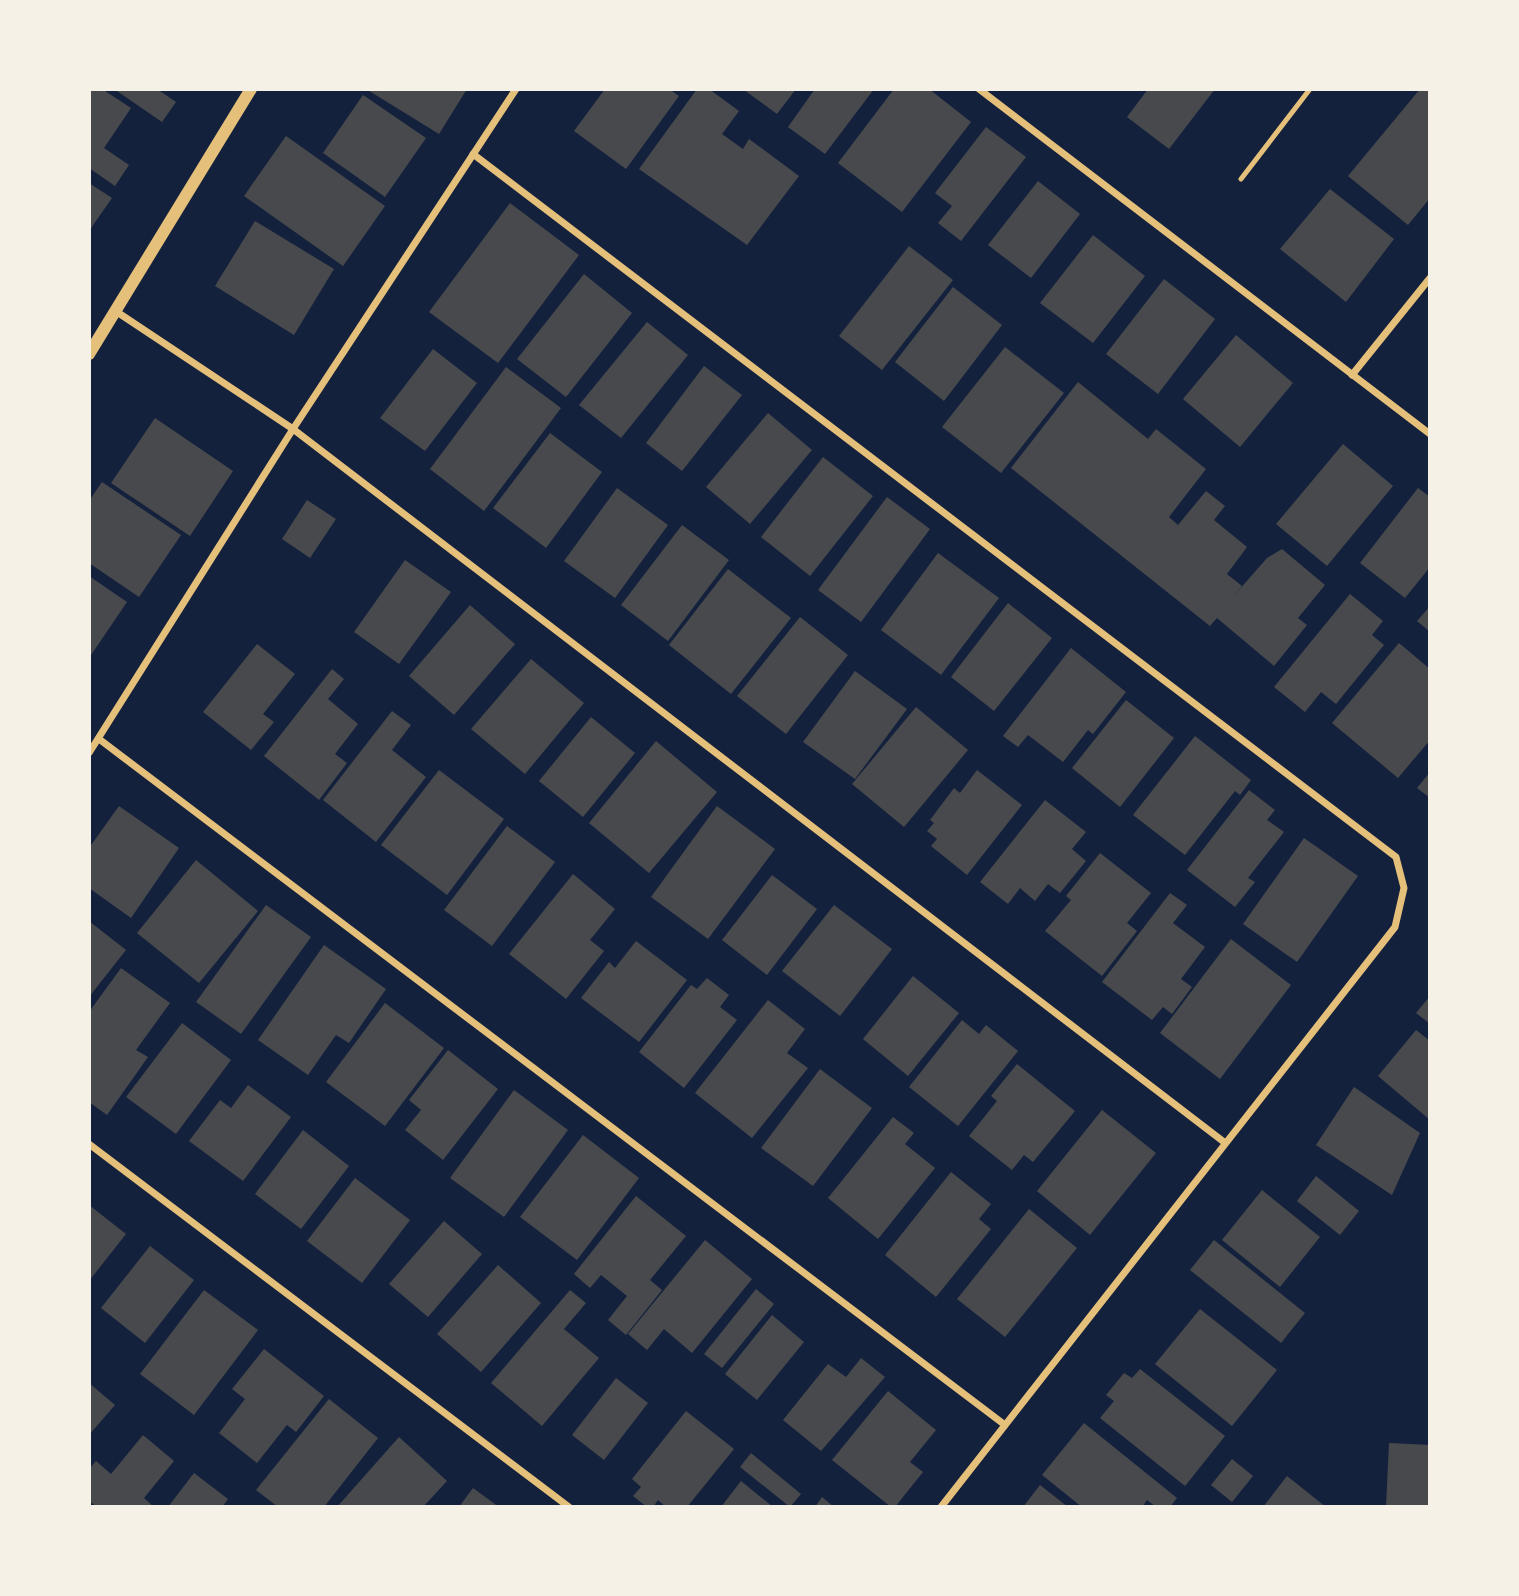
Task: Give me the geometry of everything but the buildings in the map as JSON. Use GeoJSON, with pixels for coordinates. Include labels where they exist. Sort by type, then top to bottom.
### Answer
{"type":"FeatureCollection","features":[{"type":"Feature","properties":{"kind":"street"},"geometry":{"type":"LineString","coordinates":[[89,354],[251,89]]}},
{"type":"Feature","properties":{"kind":"street"},"geometry":{"type":"LineString","coordinates":[[89,753],[293,429],[516,89]]}},
{"type":"Feature","properties":{"kind":"street"},"geometry":{"type":"LineString","coordinates":[[979,89],[1430,434]]}},
{"type":"Feature","properties":{"kind":"street"},"geometry":{"type":"LineString","coordinates":[[473,154],[1396,857],[1404,888],[1395,927],[1224,1142],[941,1507]]}},
{"type":"Feature","properties":{"kind":"street"},"geometry":{"type":"LineString","coordinates":[[1352,375],[1430,278]]}},
{"type":"Feature","properties":{"kind":"street"},"geometry":{"type":"LineString","coordinates":[[117,312],[293,429],[1224,1142]]}},
{"type":"Feature","properties":{"kind":"street"},"geometry":{"type":"LineString","coordinates":[[99,739],[1005,1424]]}},
{"type":"Feature","properties":{"kind":"street"},"geometry":{"type":"LineString","coordinates":[[89,1144],[569,1507]]}},
{"type":"Feature","properties":{"kind":"lane"},"geometry":{"type":"LineString","coordinates":[[1241,179],[1310,89]]}}]}
